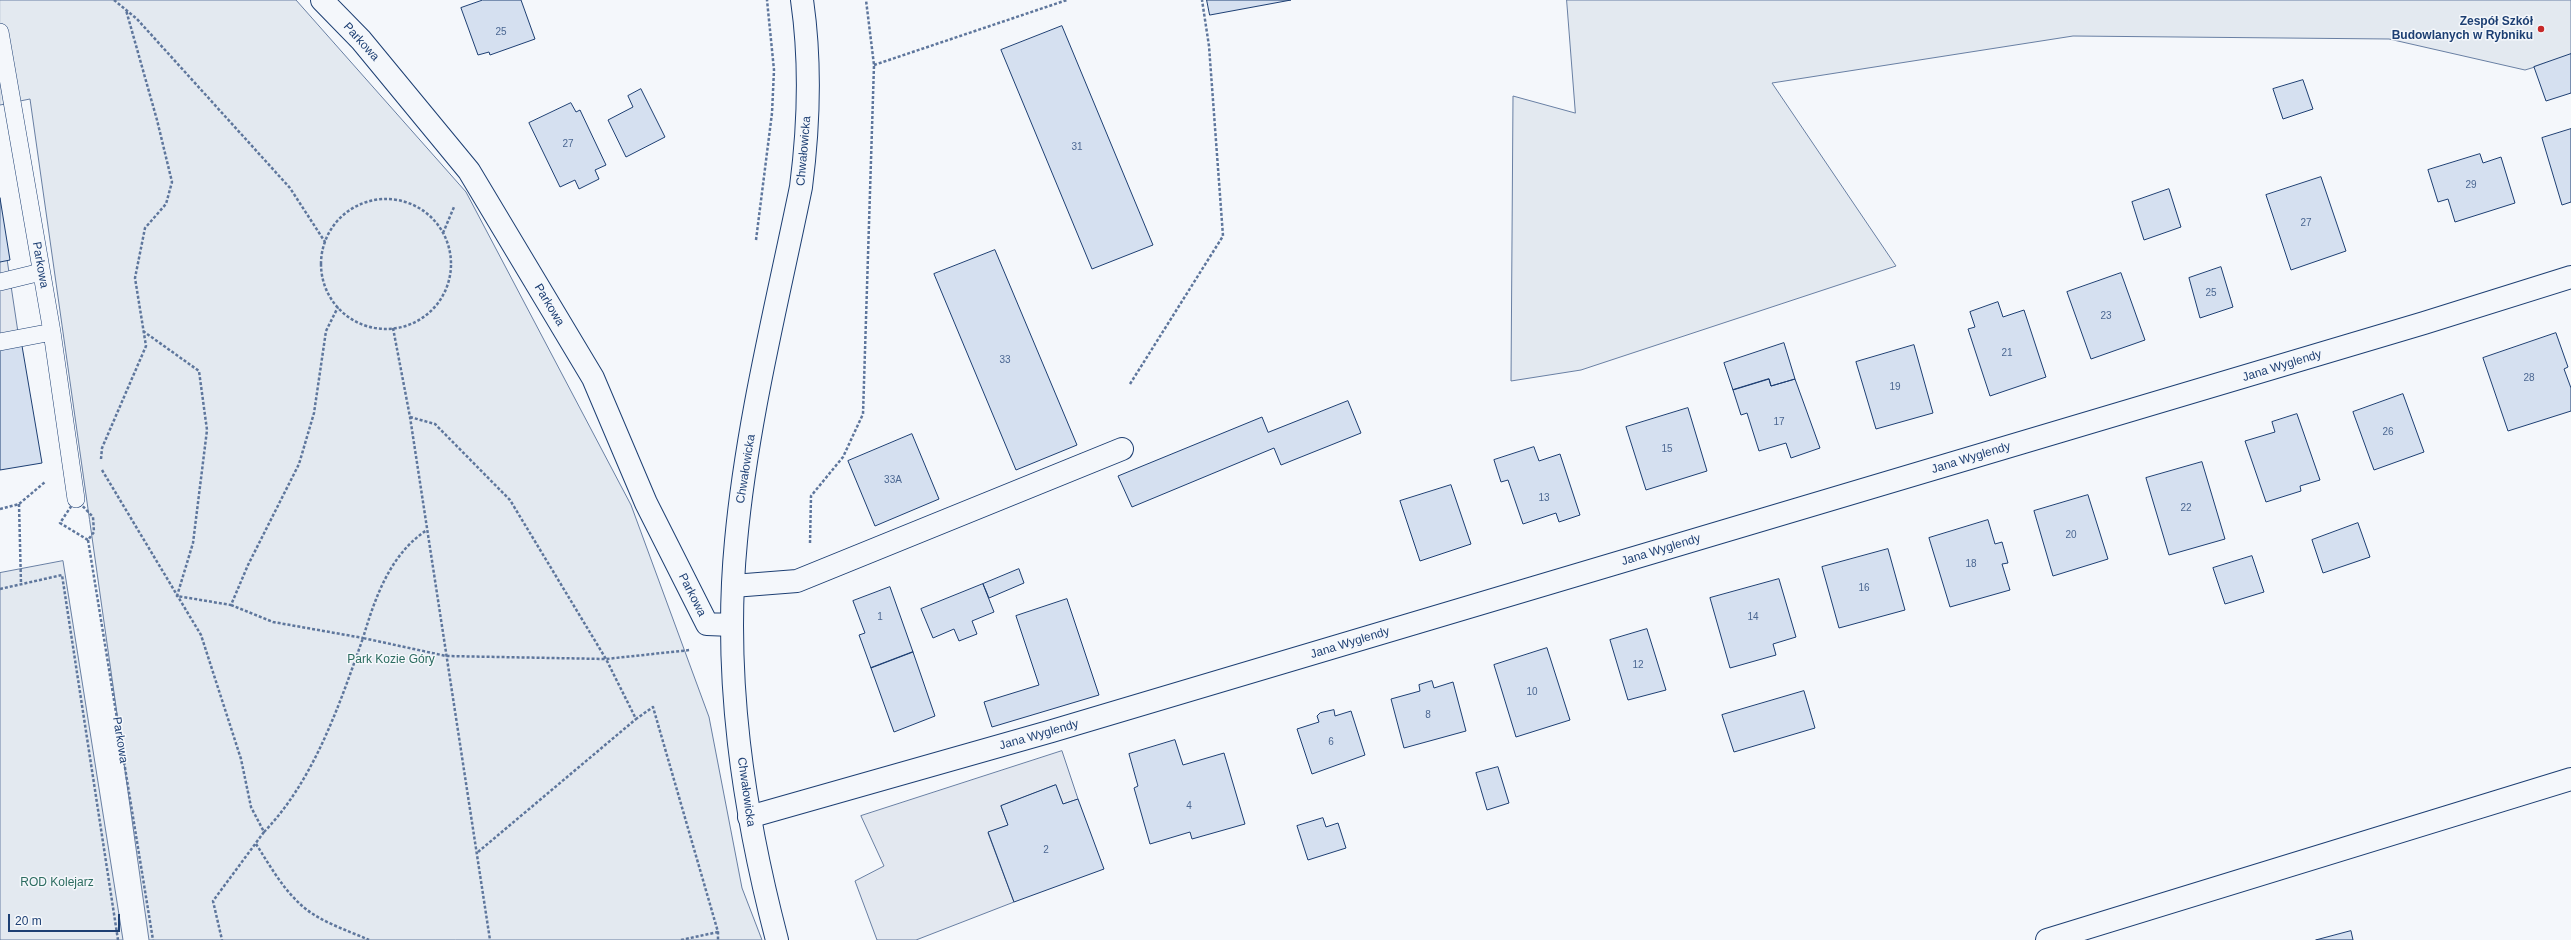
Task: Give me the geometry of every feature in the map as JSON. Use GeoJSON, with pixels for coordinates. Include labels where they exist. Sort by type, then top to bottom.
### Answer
{"type":"FeatureCollection","features":[{"type":"Feature","properties":{"kind":"street","name":"Parkowa"},"geometry":{"type":"LineString","coordinates":[[322,0],[361,40],[469,171],[593,378],[646,503],[707,624],[732,625]]}},
{"type":"Feature","properties":{"kind":"street","name":"Chwałowicka"},"geometry":{"type":"LineString","coordinates":[[778,940],[749,817],[734,691],[732,625],[733,586],[745,471],[801,187],[806,149],[808,76],[802,0]]}},
{"type":"Feature","properties":{"kind":"street","name":"Jana Wyglendy"},"geometry":{"type":"LineString","coordinates":[[749,817],[1068,727],[2571,278]]}},
{"type":"Feature","properties":{"kind":"street"},"geometry":{"type":"LineString","coordinates":[[733,586],[797,582],[1122,449]]}},
{"type":"Feature","properties":{"kind":"street"},"geometry":{"type":"LineString","coordinates":[[2047,940],[2571,779]]}},
{"type":"Feature","properties":{"kind":"lane","name":"Parkowa"},"geometry":{"type":"LineString","coordinates":[[0,32],[52,332],[76,499]]}},
{"type":"Feature","properties":{"kind":"lane"},"geometry":{"type":"LineString","coordinates":[[0,282],[41,272]]}},
{"type":"Feature","properties":{"kind":"lane"},"geometry":{"type":"LineString","coordinates":[[0,342],[52,332]]}},
{"type":"Feature","properties":{"kind":"path"},"geometry":{"type":"LineString","coordinates":[[114,0],[137,19],[207,94],[290,188],[325,242]]}},
{"type":"Feature","properties":{"kind":"path"},"geometry":{"type":"LineString","coordinates":[[755,243],[772,113],[774,70],[767,0]]}},
{"type":"Feature","properties":{"kind":"path"},"geometry":{"type":"LineString","coordinates":[[809,576],[811,496],[843,457],[863,414],[874,65],[866,0]]}},
{"type":"Feature","properties":{"kind":"path"},"geometry":{"type":"LineString","coordinates":[[874,65],[1067,0]]}},
{"type":"Feature","properties":{"kind":"path"},"geometry":{"type":"LineString","coordinates":[[1130,384],[1223,236],[1209,46],[1202,0]]}},
{"type":"Feature","properties":{"kind":"path"},"geometry":{"type":"LineString","coordinates":[[126,10],[157,120],[172,182],[166,204],[145,228],[135,278],[146,346],[102,448],[100,466],[201,635],[241,759],[251,807],[264,832]]}},
{"type":"Feature","properties":{"kind":"path"},"geometry":{"type":"LineString","coordinates":[[391,199],[412,204],[430,215],[443,232],[450,252],[451,273],[444,294],[431,311],[414,323],[393,328],[372,327],[351,319],[338,307],[325,285],[321,264],[325,242],[340,219],[351,210],[370,201],[391,199]]}},
{"type":"Feature","properties":{"kind":"path"},"geometry":{"type":"LineString","coordinates":[[232,605],[248,565],[299,464],[314,413],[326,332],[338,307]]}},
{"type":"Feature","properties":{"kind":"path"},"geometry":{"type":"LineString","coordinates":[[393,328],[410,417],[428,530],[446,656],[478,852],[490,940]]}},
{"type":"Feature","properties":{"kind":"path"},"geometry":{"type":"LineString","coordinates":[[143,331],[199,371],[207,430],[193,543],[177,596]]}},
{"type":"Feature","properties":{"kind":"path"},"geometry":{"type":"LineString","coordinates":[[410,417],[435,424],[510,500],[606,659],[636,719]]}},
{"type":"Feature","properties":{"kind":"path"},"geometry":{"type":"LineString","coordinates":[[0,509],[19,504],[70,461]]}},
{"type":"Feature","properties":{"kind":"path"},"geometry":{"type":"LineString","coordinates":[[19,504],[21,584]]}},
{"type":"Feature","properties":{"kind":"path"},"geometry":{"type":"LineString","coordinates":[[222,940],[213,901],[264,832],[283,813],[303,781],[346,685],[374,602],[391,568],[409,545],[428,530]]}},
{"type":"Feature","properties":{"kind":"path","name":"Parkowa"},"geometry":{"type":"LineString","coordinates":[[88,540],[153,940]]}},
{"type":"Feature","properties":{"kind":"path"},"geometry":{"type":"LineString","coordinates":[[0,589],[62,576],[118,940]]}},
{"type":"Feature","properties":{"kind":"path"},"geometry":{"type":"LineString","coordinates":[[177,596],[232,605],[273,622],[363,638],[446,656],[606,659],[692,650]]}},
{"type":"Feature","properties":{"kind":"path"},"geometry":{"type":"LineString","coordinates":[[478,852],[636,719],[653,707],[718,932],[718,940]]}},
{"type":"Feature","properties":{"kind":"path"},"geometry":{"type":"LineString","coordinates":[[256,844],[280,882],[300,904],[326,921],[369,940]]}},
{"type":"Feature","properties":{"kind":"path"},"geometry":{"type":"LineString","coordinates":[[681,940],[718,932]]}},
{"type":"Feature","properties":{"kind":"green space","name":"Park Kozie Góry"},"geometry":{"type":"Polygon","coordinates":[[[0,0],[296,0],[466,192],[631,505],[709,717],[742,888],[762,940],[149,940],[30,99],[0,105],[0,0]]]}},
{"type":"Feature","properties":{"kind":"green space"},"geometry":{"type":"Polygon","coordinates":[[[1567,0],[2571,0],[2571,56],[2525,70],[2389,39],[2073,36],[1772,83],[1896,266],[1581,370],[1511,381],[1513,96],[1575,113],[1567,0]]]}},
{"type":"Feature","properties":{"kind":"green space","name":"ROD Kolejarz"},"geometry":{"type":"Polygon","coordinates":[[[63,561],[123,940],[0,940],[0,573],[63,561]]]}},
{"type":"Feature","properties":{"kind":"shaded area"},"geometry":{"type":"Polygon","coordinates":[[[7,259],[19,339],[0,342],[0,260],[7,259]]]}},
{"type":"Feature","properties":{"kind":"shaded area"},"geometry":{"type":"Polygon","coordinates":[[[1062,751],[1078,799],[1063,804],[1055,785],[1001,806],[1008,825],[988,833],[1014,902],[916,940],[877,940],[855,881],[884,866],[861,816],[1062,751]]]}},
{"type":"Feature","properties":{"kind":"building"},"geometry":{"type":"Polygon","coordinates":[[[483,0],[521,0],[535,39],[490,55],[489,52],[478,55],[461,8],[483,0]]]}},
{"type":"Feature","properties":{"kind":"building"},"geometry":{"type":"Polygon","coordinates":[[[1207,0],[1291,0],[1210,15],[1207,0]]]}},
{"type":"Feature","properties":{"kind":"building"},"geometry":{"type":"Polygon","coordinates":[[[1062,26],[1153,245],[1092,269],[1001,50],[1062,26]]]}},
{"type":"Feature","properties":{"kind":"building"},"geometry":{"type":"Polygon","coordinates":[[[2571,54],[2571,93],[2546,101],[2534,67],[2571,54]]]}},
{"type":"Feature","properties":{"kind":"building"},"geometry":{"type":"Polygon","coordinates":[[[2303,80],[2313,109],[2283,119],[2273,89],[2303,80]]]}},
{"type":"Feature","properties":{"kind":"building"},"geometry":{"type":"Polygon","coordinates":[[[641,89],[665,137],[626,157],[608,120],[633,107],[628,96],[641,89]]]}},
{"type":"Feature","properties":{"kind":"building"},"geometry":{"type":"Polygon","coordinates":[[[571,103],[576,112],[580,110],[606,165],[595,170],[599,179],[579,189],[575,180],[560,187],[529,123],[571,103]]]}},
{"type":"Feature","properties":{"kind":"building"},"geometry":{"type":"Polygon","coordinates":[[[2571,129],[2571,202],[2562,205],[2542,138],[2571,129]]]}},
{"type":"Feature","properties":{"kind":"building"},"geometry":{"type":"Polygon","coordinates":[[[2480,154],[2483,163],[2501,157],[2515,203],[2455,222],[2448,199],[2438,202],[2428,170],[2480,154]]]}},
{"type":"Feature","properties":{"kind":"building"},"geometry":{"type":"Polygon","coordinates":[[[2321,177],[2346,251],[2291,270],[2266,195],[2321,177]]]}},
{"type":"Feature","properties":{"kind":"building"},"geometry":{"type":"Polygon","coordinates":[[[2169,189],[2181,227],[2144,240],[2132,202],[2169,189]]]}},
{"type":"Feature","properties":{"kind":"building"},"geometry":{"type":"Polygon","coordinates":[[[0,198],[10,260],[0,262],[0,198]]]}},
{"type":"Feature","properties":{"kind":"building"},"geometry":{"type":"Polygon","coordinates":[[[995,250],[1077,445],[1016,470],[934,274],[995,250]]]}},
{"type":"Feature","properties":{"kind":"building"},"geometry":{"type":"Polygon","coordinates":[[[2221,267],[2233,307],[2200,318],[2189,278],[2221,267]]]}},
{"type":"Feature","properties":{"kind":"building"},"geometry":{"type":"Polygon","coordinates":[[[2121,273],[2145,340],[2091,359],[2067,292],[2121,273]]]}},
{"type":"Feature","properties":{"kind":"building"},"geometry":{"type":"Polygon","coordinates":[[[1998,302],[2003,317],[2024,310],[2046,377],[1990,396],[1968,329],[1975,327],[1970,312],[1998,302]]]}},
{"type":"Feature","properties":{"kind":"building"},"geometry":{"type":"Polygon","coordinates":[[[2556,333],[2568,367],[2564,369],[2571,388],[2571,411],[2508,431],[2483,358],[2556,333]]]}},
{"type":"Feature","properties":{"kind":"building"},"geometry":{"type":"Polygon","coordinates":[[[21,340],[42,463],[0,470],[0,344],[21,340]]]}},
{"type":"Feature","properties":{"kind":"building"},"geometry":{"type":"Polygon","coordinates":[[[1784,343],[1795,379],[1771,386],[1769,379],[1733,390],[1724,363],[1784,343]]]}},
{"type":"Feature","properties":{"kind":"building"},"geometry":{"type":"Polygon","coordinates":[[[1914,345],[1933,413],[1876,429],[1856,362],[1914,345]]]}},
{"type":"Feature","properties":{"kind":"building"},"geometry":{"type":"Polygon","coordinates":[[[1769,379],[1771,386],[1795,379],[1820,448],[1791,458],[1786,443],[1759,451],[1747,413],[1741,415],[1733,390],[1769,379]]]}},
{"type":"Feature","properties":{"kind":"building"},"geometry":{"type":"Polygon","coordinates":[[[2403,394],[2424,452],[2374,470],[2353,412],[2403,394]]]}},
{"type":"Feature","properties":{"kind":"building"},"geometry":{"type":"Polygon","coordinates":[[[1348,401],[1361,433],[1281,465],[1274,448],[1132,507],[1118,476],[1262,417],[1268,432],[1348,401]]]}},
{"type":"Feature","properties":{"kind":"building"},"geometry":{"type":"Polygon","coordinates":[[[1688,408],[1707,471],[1646,490],[1626,427],[1688,408]]]}},
{"type":"Feature","properties":{"kind":"building"},"geometry":{"type":"Polygon","coordinates":[[[2297,414],[2320,480],[2300,486],[2301,491],[2266,502],[2245,441],[2275,432],[2272,422],[2297,414]]]}},
{"type":"Feature","properties":{"kind":"building"},"geometry":{"type":"Polygon","coordinates":[[[912,434],[939,499],[875,526],[848,461],[912,434]]]}},
{"type":"Feature","properties":{"kind":"building"},"geometry":{"type":"Polygon","coordinates":[[[1534,447],[1539,461],[1560,454],[1580,515],[1559,522],[1556,513],[1523,524],[1508,480],[1501,482],[1494,460],[1534,447]]]}},
{"type":"Feature","properties":{"kind":"building"},"geometry":{"type":"Polygon","coordinates":[[[2202,462],[2225,539],[2169,555],[2146,478],[2202,462]]]}},
{"type":"Feature","properties":{"kind":"building"},"geometry":{"type":"Polygon","coordinates":[[[1451,485],[1471,544],[1420,561],[1400,501],[1451,485]]]}},
{"type":"Feature","properties":{"kind":"building"},"geometry":{"type":"Polygon","coordinates":[[[2088,495],[2108,559],[2053,576],[2034,511],[2088,495]]]}},
{"type":"Feature","properties":{"kind":"building"},"geometry":{"type":"Polygon","coordinates":[[[1988,520],[1995,544],[2002,542],[2008,563],[2002,564],[2010,590],[1950,607],[1929,538],[1988,520]]]}},
{"type":"Feature","properties":{"kind":"building"},"geometry":{"type":"Polygon","coordinates":[[[2358,523],[2370,557],[2323,573],[2312,540],[2358,523]]]}},
{"type":"Feature","properties":{"kind":"building"},"geometry":{"type":"Polygon","coordinates":[[[1888,549],[1905,610],[1839,628],[1822,567],[1888,549]]]}},
{"type":"Feature","properties":{"kind":"building"},"geometry":{"type":"Polygon","coordinates":[[[2252,556],[2264,592],[2225,604],[2213,568],[2252,556]]]}},
{"type":"Feature","properties":{"kind":"building"},"geometry":{"type":"Polygon","coordinates":[[[1019,569],[1024,583],[989,598],[983,584],[1019,569]]]}},
{"type":"Feature","properties":{"kind":"building"},"geometry":{"type":"Polygon","coordinates":[[[1779,579],[1796,637],[1773,644],[1776,655],[1730,668],[1710,598],[1779,579]]]}},
{"type":"Feature","properties":{"kind":"building"},"geometry":{"type":"Polygon","coordinates":[[[983,584],[994,612],[972,621],[977,634],[959,641],[954,629],[933,638],[921,609],[983,584]]]}},
{"type":"Feature","properties":{"kind":"building"},"geometry":{"type":"Polygon","coordinates":[[[890,587],[913,652],[871,668],[859,635],[865,633],[853,601],[890,587]]]}},
{"type":"Feature","properties":{"kind":"building"},"geometry":{"type":"Polygon","coordinates":[[[1067,599],[1099,695],[992,727],[984,702],[1039,685],[1016,616],[1067,599]]]}},
{"type":"Feature","properties":{"kind":"building"},"geometry":{"type":"Polygon","coordinates":[[[1647,629],[1666,690],[1628,700],[1610,640],[1647,629]]]}},
{"type":"Feature","properties":{"kind":"building"},"geometry":{"type":"Polygon","coordinates":[[[1547,648],[1570,720],[1516,737],[1494,665],[1547,648]]]}},
{"type":"Feature","properties":{"kind":"building"},"geometry":{"type":"Polygon","coordinates":[[[913,652],[935,716],[894,732],[871,668],[913,652]]]}},
{"type":"Feature","properties":{"kind":"building"},"geometry":{"type":"Polygon","coordinates":[[[1432,681],[1434,688],[1453,682],[1466,731],[1404,748],[1391,699],[1420,691],[1419,685],[1432,681]]]}},
{"type":"Feature","properties":{"kind":"building"},"geometry":{"type":"Polygon","coordinates":[[[1804,691],[1815,728],[1734,752],[1722,715],[1804,691]]]}},
{"type":"Feature","properties":{"kind":"building"},"geometry":{"type":"Polygon","coordinates":[[[1334,710],[1335,716],[1351,711],[1365,755],[1312,774],[1297,729],[1319,722],[1317,716],[1320,713],[1334,710]]]}},
{"type":"Feature","properties":{"kind":"building"},"geometry":{"type":"Polygon","coordinates":[[[1175,740],[1183,765],[1224,753],[1245,824],[1192,839],[1190,832],[1150,844],[1134,788],[1138,786],[1129,754],[1175,740]]]}},
{"type":"Feature","properties":{"kind":"building"},"geometry":{"type":"Polygon","coordinates":[[[1498,767],[1509,803],[1487,810],[1476,773],[1498,767]]]}},
{"type":"Feature","properties":{"kind":"building"},"geometry":{"type":"Polygon","coordinates":[[[1056,785],[1063,804],[1078,799],[1104,869],[1014,902],[988,832],[1008,825],[1001,806],[1056,785]]]}},
{"type":"Feature","properties":{"kind":"building"},"geometry":{"type":"Polygon","coordinates":[[[1323,818],[1326,827],[1338,823],[1346,848],[1308,860],[1297,826],[1323,818]]]}},
{"type":"Feature","properties":{"kind":"building"},"geometry":{"type":"Polygon","coordinates":[[[2351,931],[2353,940],[2316,940],[2351,931]]]}},
{"type":"Feature","properties":{"kind":"place","name":"Zespół Szkół Budowlanych w Rybniku"},"geometry":{"type":"Point","coordinates":[2541,29]}}]}
